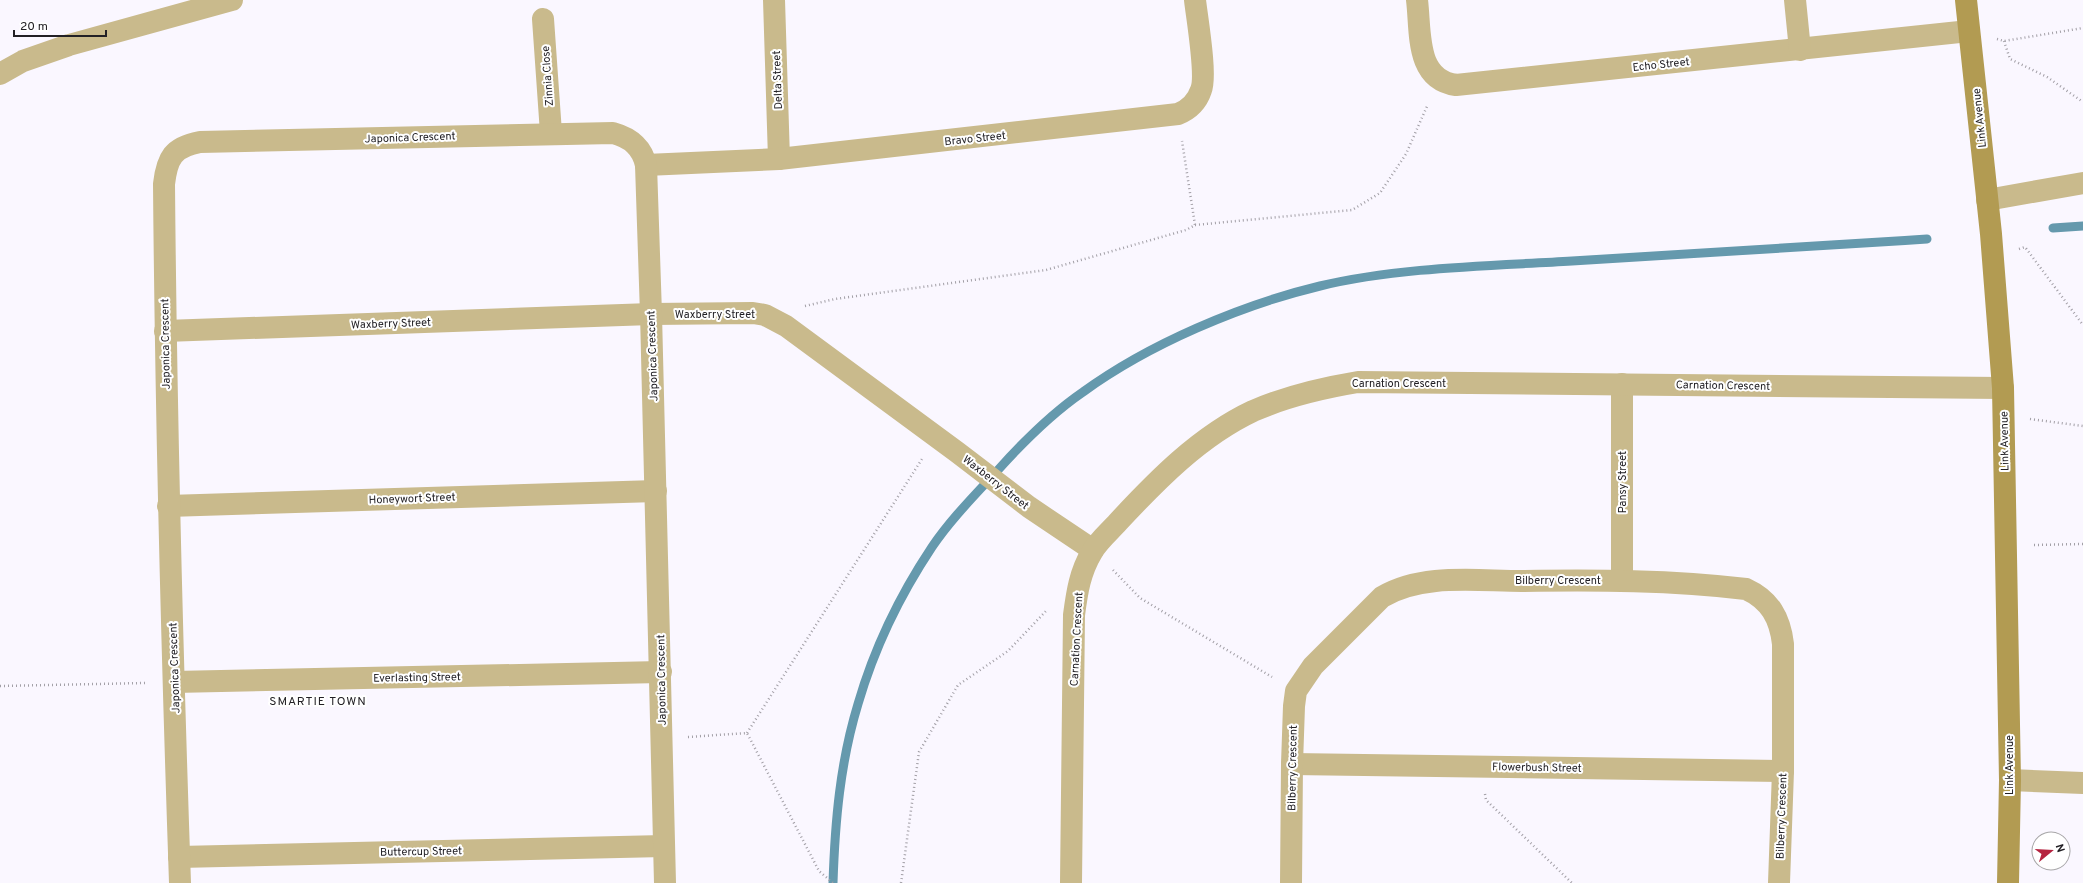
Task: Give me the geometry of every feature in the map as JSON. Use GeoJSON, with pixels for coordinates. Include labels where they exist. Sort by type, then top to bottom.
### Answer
{"type":"FeatureCollection","features":[{"type":"Feature","properties":{"kind":"street"},"geometry":{"type":"LineString","coordinates":[[0,74],[23,61],[69,45],[232,0]]}},
{"type":"Feature","properties":{"kind":"street","name":"Delta Street"},"geometry":{"type":"LineString","coordinates":[[774,0],[779,159]]}},
{"type":"Feature","properties":{"kind":"street"},"geometry":{"type":"LineString","coordinates":[[1178,114],[1187,109],[1195,101],[1203,84],[1195,0]]}},
{"type":"Feature","properties":{"kind":"street"},"geometry":{"type":"LineString","coordinates":[[1417,0],[1424,61],[1429,71],[1438,80]]}},
{"type":"Feature","properties":{"kind":"street"},"geometry":{"type":"LineString","coordinates":[[1795,0],[1800,50]]}},
{"type":"Feature","properties":{"kind":"street","name":"Link Avenue"},"geometry":{"type":"LineString","coordinates":[[1966,0],[1988,200],[2003,388],[2010,780],[2008,883]]}},
{"type":"Feature","properties":{"kind":"street","name":"Zinnia Close"},"geometry":{"type":"LineString","coordinates":[[543,19],[551,133]]}},
{"type":"Feature","properties":{"kind":"street","name":"Echo Street"},"geometry":{"type":"LineString","coordinates":[[1438,80],[1450,84],[1461,85],[1969,31]]}},
{"type":"Feature","properties":{"kind":"street","name":"Bravo Street"},"geometry":{"type":"LineString","coordinates":[[646,165],[779,159],[1178,114]]}},
{"type":"Feature","properties":{"kind":"street","name":"Japonica Crescent"},"geometry":{"type":"LineString","coordinates":[[180,883],[168,506],[165,331],[165,173],[172,156],[184,147],[200,142],[551,133],[613,133],[625,136],[639,147],[646,165],[652,314],[665,883]]}},
{"type":"Feature","properties":{"kind":"street"},"geometry":{"type":"LineString","coordinates":[[1988,200],[2083,183]]}},
{"type":"Feature","properties":{"kind":"street","name":"Waxberry Street"},"geometry":{"type":"LineString","coordinates":[[165,331],[652,314],[753,313],[765,315],[786,326],[936,436],[1029,507],[1092,550]]}},
{"type":"Feature","properties":{"kind":"street","name":"Carnation Crescent"},"geometry":{"type":"LineString","coordinates":[[1071,883],[1074,615],[1080,575],[1092,550],[1137,501],[1193,450],[1231,422],[1278,400],[1305,392],[1358,382],[2003,388]]}},
{"type":"Feature","properties":{"kind":"street","name":"Pansy Street"},"geometry":{"type":"LineString","coordinates":[[1622,384],[1622,580]]}},
{"type":"Feature","properties":{"kind":"street","name":"Honeywort Street"},"geometry":{"type":"LineString","coordinates":[[168,506],[656,491]]}},
{"type":"Feature","properties":{"kind":"street","name":"Bilberry Crescent"},"geometry":{"type":"LineString","coordinates":[[1290,883],[1292,764],[1296,691],[1313,666],[1382,597],[1393,591],[1418,584],[1438,581],[1622,580],[1746,588],[1763,598],[1770,606],[1780,624],[1783,644],[1783,770],[1779,883]]}},
{"type":"Feature","properties":{"kind":"street","name":"Everlasting Street"},"geometry":{"type":"LineString","coordinates":[[174,682],[661,672]]}},
{"type":"Feature","properties":{"kind":"street","name":"Flowerbush Street"},"geometry":{"type":"LineString","coordinates":[[1292,764],[1783,770]]}},
{"type":"Feature","properties":{"kind":"street"},"geometry":{"type":"LineString","coordinates":[[2010,780],[2083,783]]}},
{"type":"Feature","properties":{"kind":"street","name":"Buttercup Street"},"geometry":{"type":"LineString","coordinates":[[179,857],[664,846]]}},
{"type":"Feature","properties":{"kind":"path"},"geometry":{"type":"LineString","coordinates":[[1969,31],[2004,41],[2083,28]]}},
{"type":"Feature","properties":{"kind":"path"},"geometry":{"type":"LineString","coordinates":[[2004,41],[2010,59],[2047,77],[2083,102]]}},
{"type":"Feature","properties":{"kind":"path"},"geometry":{"type":"LineString","coordinates":[[765,315],[835,299],[1046,270],[1186,230],[1195,225],[1352,210],[1380,193],[1406,154],[1438,80]]}},
{"type":"Feature","properties":{"kind":"path"},"geometry":{"type":"LineString","coordinates":[[1178,114],[1195,225]]}},
{"type":"Feature","properties":{"kind":"path"},"geometry":{"type":"LineString","coordinates":[[1993,257],[2025,247],[2083,325]]}},
{"type":"Feature","properties":{"kind":"path"},"geometry":{"type":"LineString","coordinates":[[2004,416],[2083,426]]}},
{"type":"Feature","properties":{"kind":"path"},"geometry":{"type":"LineString","coordinates":[[747,733],[936,436]]}},
{"type":"Feature","properties":{"kind":"path"},"geometry":{"type":"LineString","coordinates":[[2006,545],[2083,544]]}},
{"type":"Feature","properties":{"kind":"path"},"geometry":{"type":"LineString","coordinates":[[1092,550],[1140,598],[1296,691]]}},
{"type":"Feature","properties":{"kind":"path"},"geometry":{"type":"LineString","coordinates":[[900,883],[919,752],[958,685],[1008,651],[1050,607]]}},
{"type":"Feature","properties":{"kind":"path"},"geometry":{"type":"LineString","coordinates":[[0,686],[174,682]]}},
{"type":"Feature","properties":{"kind":"path"},"geometry":{"type":"LineString","coordinates":[[662,739],[747,733]]}},
{"type":"Feature","properties":{"kind":"path"},"geometry":{"type":"LineString","coordinates":[[747,733],[819,871],[833,883]]}},
{"type":"Feature","properties":{"kind":"path"},"geometry":{"type":"LineString","coordinates":[[1478,767],[1486,800],[1572,883]]}},
{"type":"Feature","properties":{"kind":"waterway"},"geometry":{"type":"LineString","coordinates":[[2053,228],[2083,226]]}},
{"type":"Feature","properties":{"kind":"waterway"},"geometry":{"type":"LineString","coordinates":[[833,883],[837,815],[843,770],[852,726],[864,683],[880,643],[909,584],[920,565],[947,527],[1008,459],[1028,438],[1071,400],[1109,374],[1166,342],[1228,315],[1290,294],[1350,280],[1445,268],[1927,239]]}},
{"type":"Feature","properties":{"kind":"district","name":"SMARTIE TOWN"},"geometry":{"type":"Point","coordinates":[318,701]}}]}
